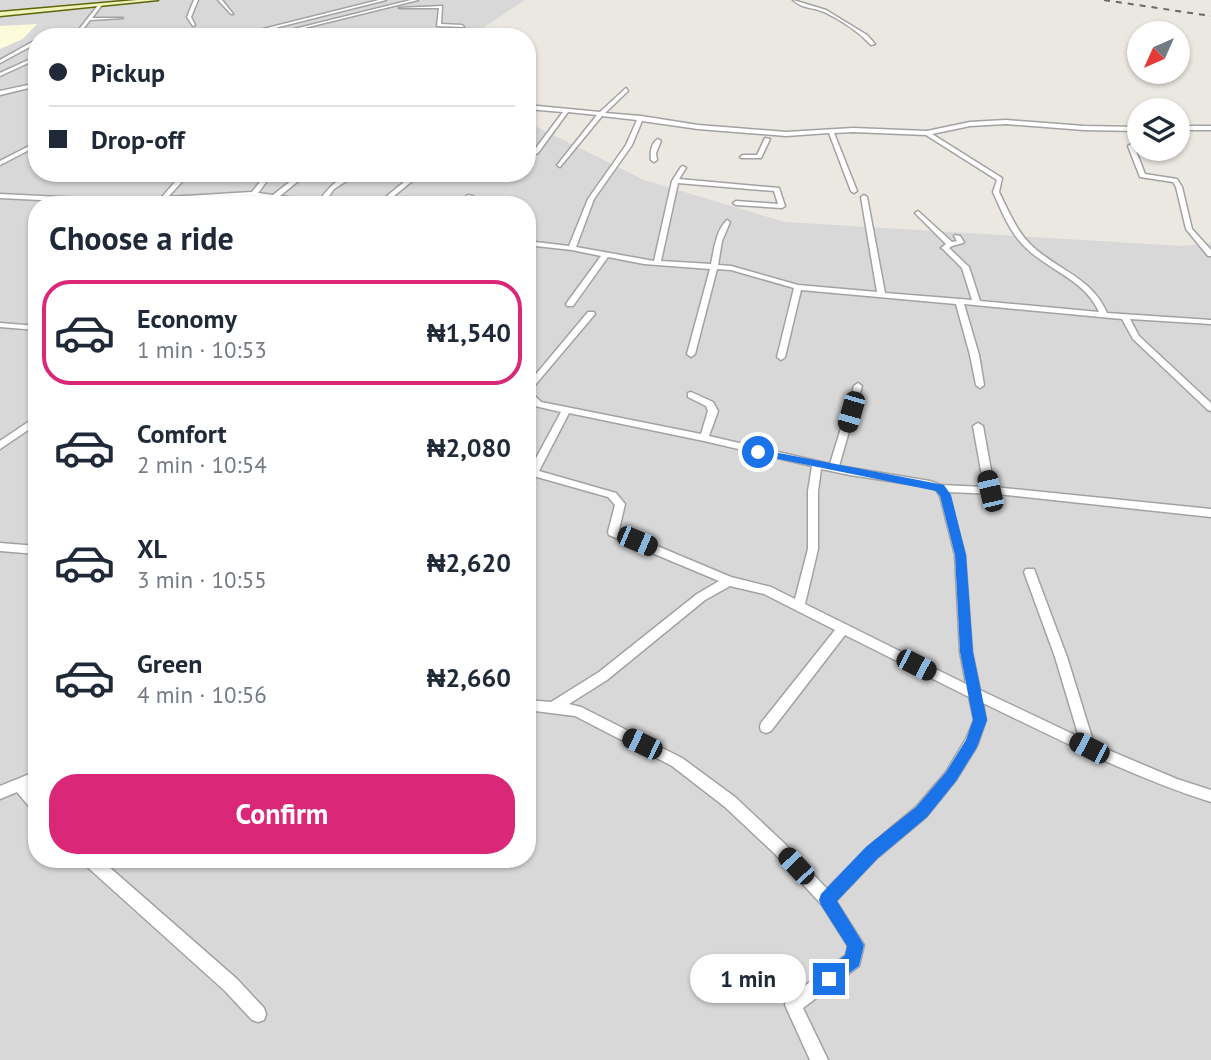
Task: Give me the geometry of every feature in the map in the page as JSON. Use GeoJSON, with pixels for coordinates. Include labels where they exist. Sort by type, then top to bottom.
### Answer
{"type":"FeatureCollection","features":[{"type":"Feature","properties":{"kind":"main road"},"geometry":{"type":"LineString","coordinates":[[0,14],[155,0]]}},
{"type":"Feature","properties":{"kind":"street"},"geometry":{"type":"LineString","coordinates":[[193,25],[189,17],[196,0]]}},
{"type":"Feature","properties":{"kind":"street"},"geometry":{"type":"LineString","coordinates":[[220,0],[232,13]]}},
{"type":"Feature","properties":{"kind":"street"},"geometry":{"type":"LineString","coordinates":[[267,28],[384,0]]}},
{"type":"Feature","properties":{"kind":"street"},"geometry":{"type":"LineString","coordinates":[[306,28],[416,0]]}},
{"type":"Feature","properties":{"kind":"street"},"geometry":{"type":"LineString","coordinates":[[795,0],[801,5],[825,11],[873,44]]}},
{"type":"Feature","properties":{"kind":"street"},"geometry":{"type":"LineString","coordinates":[[82,28],[100,5]]}},
{"type":"Feature","properties":{"kind":"street"},"geometry":{"type":"LineString","coordinates":[[381,9],[442,8],[439,24],[463,26]]}},
{"type":"Feature","properties":{"kind":"street"},"geometry":{"type":"LineString","coordinates":[[90,19],[121,18]]}},
{"type":"Feature","properties":{"kind":"street"},"geometry":{"type":"LineString","coordinates":[[0,62],[28,46]]}},
{"type":"Feature","properties":{"kind":"street"},"geometry":{"type":"LineString","coordinates":[[0,75],[28,62]]}},
{"type":"Feature","properties":{"kind":"street"},"geometry":{"type":"LineString","coordinates":[[0,93],[28,86]]}},
{"type":"Feature","properties":{"kind":"street"},"geometry":{"type":"LineString","coordinates":[[560,165],[601,114],[626,90]]}},
{"type":"Feature","properties":{"kind":"street"},"geometry":{"type":"LineString","coordinates":[[536,108],[769,133],[927,133],[970,124],[1006,122],[1127,129]]}},
{"type":"Feature","properties":{"kind":"street"},"geometry":{"type":"LineString","coordinates":[[536,152],[566,111]]}},
{"type":"Feature","properties":{"kind":"street"},"geometry":{"type":"LineString","coordinates":[[572,248],[591,199],[629,145],[640,118]]}},
{"type":"Feature","properties":{"kind":"street"},"geometry":{"type":"LineString","coordinates":[[1190,128],[1211,128]]}},
{"type":"Feature","properties":{"kind":"street"},"geometry":{"type":"LineString","coordinates":[[1199,128],[1211,136]]}},
{"type":"Feature","properties":{"kind":"street"},"geometry":{"type":"LineString","coordinates":[[831,131],[855,191]]}},
{"type":"Feature","properties":{"kind":"street"},"geometry":{"type":"LineString","coordinates":[[927,133],[1000,179],[996,192],[1014,229],[1042,258],[1087,286],[1100,300],[1104,315]]}},
{"type":"Feature","properties":{"kind":"street"},"geometry":{"type":"LineString","coordinates":[[743,158],[759,157],[767,139]]}},
{"type":"Feature","properties":{"kind":"street"},"geometry":{"type":"LineString","coordinates":[[654,160],[653,153],[658,141]]}},
{"type":"Feature","properties":{"kind":"street"},"geometry":{"type":"LineString","coordinates":[[0,163],[28,149]]}},
{"type":"Feature","properties":{"kind":"street"},"geometry":{"type":"LineString","coordinates":[[1136,161],[1142,176],[1175,180],[1189,229],[1211,254]]}},
{"type":"Feature","properties":{"kind":"street"},"geometry":{"type":"LineString","coordinates":[[657,263],[675,181],[683,168]]}},
{"type":"Feature","properties":{"kind":"street"},"geometry":{"type":"LineString","coordinates":[[675,181],[777,189],[782,206],[736,203]]}},
{"type":"Feature","properties":{"kind":"street"},"geometry":{"type":"LineString","coordinates":[[167,196],[179,182]]}},
{"type":"Feature","properties":{"kind":"street"},"geometry":{"type":"LineString","coordinates":[[254,194],[263,182]]}},
{"type":"Feature","properties":{"kind":"street"},"geometry":{"type":"LineString","coordinates":[[231,196],[278,196],[294,182]]}},
{"type":"Feature","properties":{"kind":"street"},"geometry":{"type":"LineString","coordinates":[[326,196],[342,182]]}},
{"type":"Feature","properties":{"kind":"street"},"geometry":{"type":"LineString","coordinates":[[390,196],[407,182]]}},
{"type":"Feature","properties":{"kind":"street"},"geometry":{"type":"LineString","coordinates":[[0,196],[28,197]]}},
{"type":"Feature","properties":{"kind":"street"},"geometry":{"type":"LineString","coordinates":[[864,197],[881,294]]}},
{"type":"Feature","properties":{"kind":"street"},"geometry":{"type":"LineString","coordinates":[[918,212],[950,244]]}},
{"type":"Feature","properties":{"kind":"street"},"geometry":{"type":"LineString","coordinates":[[691,354],[715,267],[719,241],[727,222]]}},
{"type":"Feature","properties":{"kind":"street"},"geometry":{"type":"LineString","coordinates":[[957,236],[961,242],[945,248],[965,267],[976,303]]}},
{"type":"Feature","properties":{"kind":"street"},"geometry":{"type":"LineString","coordinates":[[536,244],[657,263],[756,273],[799,286],[1125,317],[1211,322]]}},
{"type":"Feature","properties":{"kind":"street"},"geometry":{"type":"LineString","coordinates":[[570,304],[605,256]]}},
{"type":"Feature","properties":{"kind":"street"},"geometry":{"type":"LineString","coordinates":[[781,357],[799,286]]}},
{"type":"Feature","properties":{"kind":"street"},"geometry":{"type":"LineString","coordinates":[[959,301],[967,337],[980,369],[981,385]]}},
{"type":"Feature","properties":{"kind":"street"},"geometry":{"type":"LineString","coordinates":[[536,380],[591,314]]}},
{"type":"Feature","properties":{"kind":"street"},"geometry":{"type":"LineString","coordinates":[[1125,317],[1136,337],[1211,408]]}},
{"type":"Feature","properties":{"kind":"street"},"geometry":{"type":"LineString","coordinates":[[0,325],[28,327]]}},
{"type":"Feature","properties":{"kind":"street"},"geometry":{"type":"LineString","coordinates":[[833,469],[858,386]]}},
{"type":"Feature","properties":{"kind":"street"},"geometry":{"type":"LineString","coordinates":[[691,395],[710,404],[713,411],[704,438]]}},
{"type":"Feature","properties":{"kind":"street"},"geometry":{"type":"LineString","coordinates":[[536,402],[833,469],[940,488],[1211,513]]}},
{"type":"Feature","properties":{"kind":"street"},"geometry":{"type":"LineString","coordinates":[[536,467],[566,410]]}},
{"type":"Feature","properties":{"kind":"street"},"geometry":{"type":"LineString","coordinates":[[0,446],[28,426]]}},
{"type":"Feature","properties":{"kind":"street"},"geometry":{"type":"LineString","coordinates":[[978,426],[990,491]]}},
{"type":"Feature","properties":{"kind":"street"},"geometry":{"type":"LineString","coordinates":[[799,605],[813,549],[813,491],[817,465]]}},
{"type":"Feature","properties":{"kind":"street"},"geometry":{"type":"LineString","coordinates":[[536,474],[612,495],[620,504],[613,531],[729,581],[749,584],[799,605],[1089,748],[1176,785],[1211,796]]}},
{"type":"Feature","properties":{"kind":"street"},"geometry":{"type":"LineString","coordinates":[[827,900],[872,853],[921,812],[951,776],[972,742],[980,720],[966,652],[960,555],[945,495],[940,488]]}},
{"type":"Feature","properties":{"kind":"street"},"geometry":{"type":"LineString","coordinates":[[0,547],[28,546]]}},
{"type":"Feature","properties":{"kind":"street"},"geometry":{"type":"LineString","coordinates":[[1030,572],[1061,657],[1089,748]]}},
{"type":"Feature","properties":{"kind":"street"},"geometry":{"type":"LineString","coordinates":[[553,708],[603,676],[701,597],[729,581]]}},
{"type":"Feature","properties":{"kind":"street"},"geometry":{"type":"LineString","coordinates":[[766,727],[843,628]]}},
{"type":"Feature","properties":{"kind":"street"},"geometry":{"type":"LineString","coordinates":[[536,706],[578,711],[677,762],[730,802],[780,849],[827,900],[856,945],[853,960],[793,1005],[818,1060]]}},
{"type":"Feature","properties":{"kind":"street"},"geometry":{"type":"LineString","coordinates":[[0,793],[28,781]]}},
{"type":"Feature","properties":{"kind":"street"},"geometry":{"type":"LineString","coordinates":[[20,785],[28,795]]}},
{"type":"Feature","properties":{"kind":"street"},"geometry":{"type":"LineString","coordinates":[[99,868],[231,985],[258,1014]]}},
{"type":"Feature","properties":{"kind":"shaded area"},"geometry":{"type":"Polygon","coordinates":[[[0,0],[525,0],[483,28],[28,28],[28,182],[536,182],[536,126],[644,180],[785,222],[1183,246],[1211,243],[1211,1060],[0,1060],[0,0]]]}},
{"type":"Feature","properties":{"kind":"shaded area"},"geometry":{"type":"Polygon","coordinates":[[[37,24],[33,28],[28,28],[28,34],[23,39],[0,49],[0,26],[37,24]]]}},
{"type":"Feature","properties":{"kind":"railway"},"geometry":{"type":"LineString","coordinates":[[1104,0],[1211,16]]}},
{"type":"Feature","properties":{"kind":"route"},"geometry":{"type":"LineString","coordinates":[[758,452],[940,488],[945,495],[960,555],[966,652],[980,720],[972,742],[951,776],[921,812],[872,853],[827,900],[856,945],[853,960],[829,979]]}}]}
